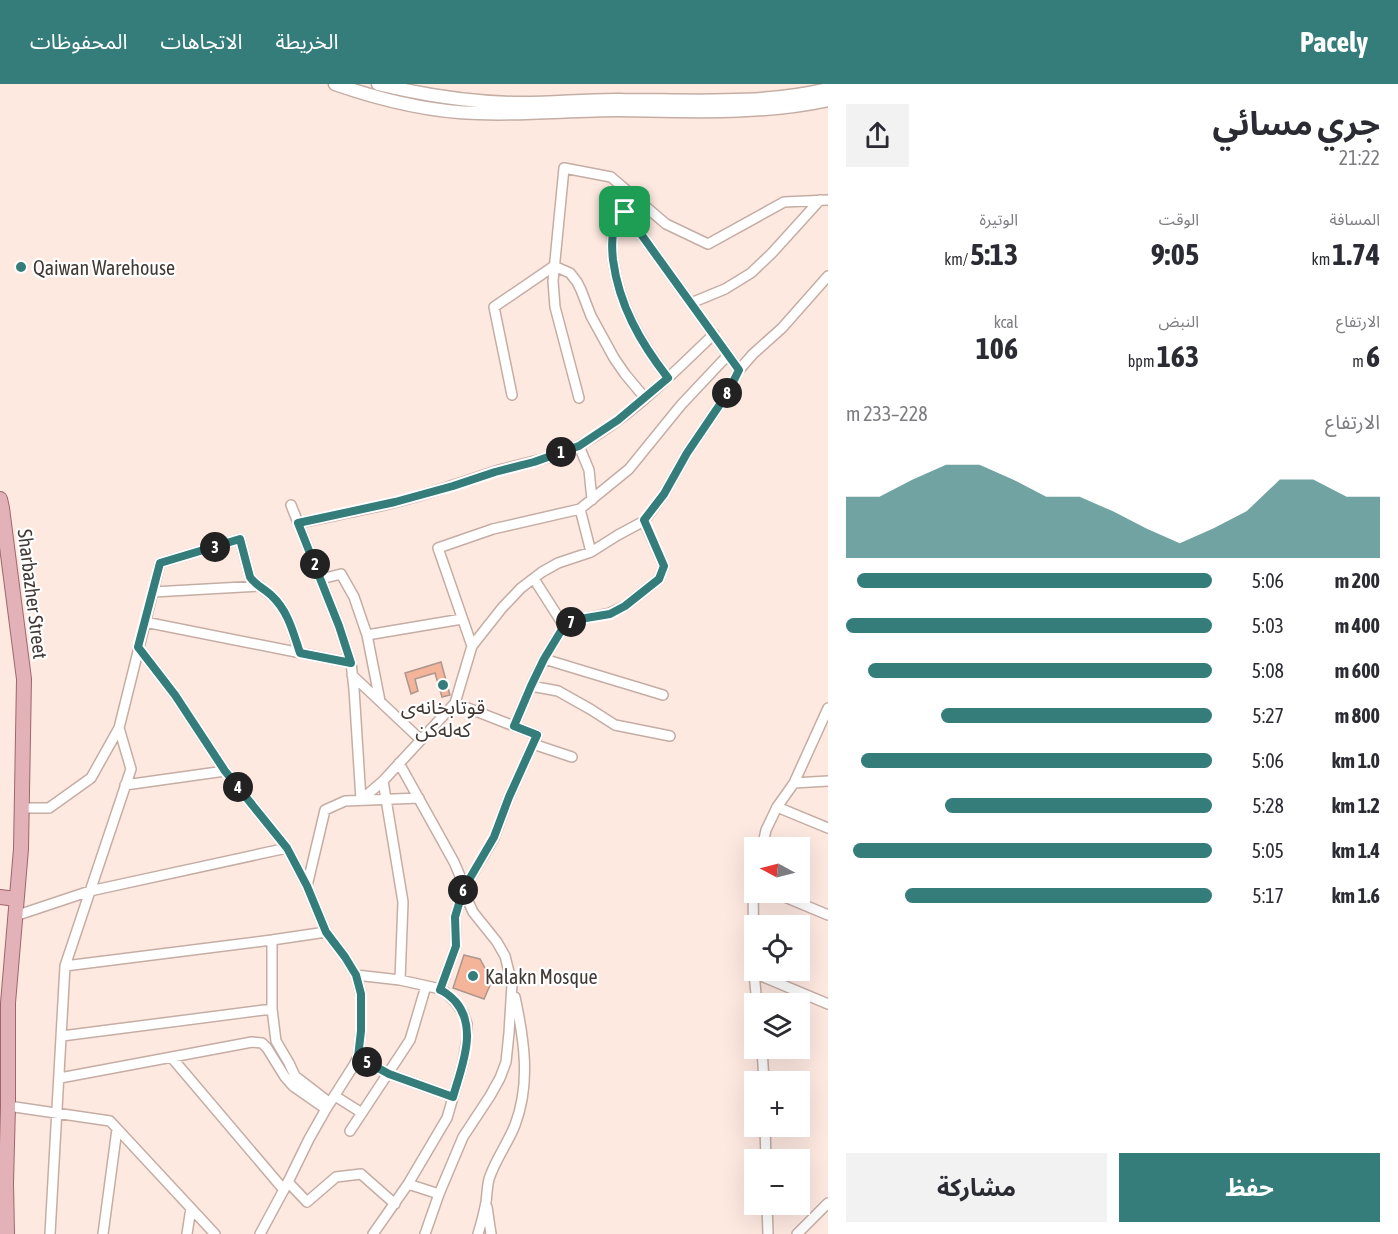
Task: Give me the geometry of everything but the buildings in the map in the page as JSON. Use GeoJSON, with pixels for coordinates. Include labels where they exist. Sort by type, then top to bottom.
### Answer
{"type":"FeatureCollection","features":[{"type":"Feature","properties":{"kind":"main road","name":"Sharbazher Street"},"geometry":{"type":"LineString","coordinates":[[0,499],[24,679],[21,849],[8,1003],[7,1234]]}},
{"type":"Feature","properties":{"kind":"main road"},"geometry":{"type":"LineString","coordinates":[[0,897],[16,899]]}},
{"type":"Feature","properties":{"kind":"street"},"geometry":{"type":"LineString","coordinates":[[335,84],[398,102],[476,113],[533,113],[705,105],[811,93],[828,88]]}},
{"type":"Feature","properties":{"kind":"street"},"geometry":{"type":"LineString","coordinates":[[378,84],[443,98],[489,102],[537,103],[599,100],[705,105],[746,111],[828,100]]}},
{"type":"Feature","properties":{"kind":"street"},"geometry":{"type":"LineString","coordinates":[[579,398],[555,307],[553,281],[564,168],[611,177],[666,224],[708,244],[784,202],[824,200]]}},
{"type":"Feature","properties":{"kind":"street"},"geometry":{"type":"LineString","coordinates":[[638,199],[619,218],[612,234],[611,247],[618,287],[627,313],[646,348],[668,378]]}},
{"type":"Feature","properties":{"kind":"street"},"geometry":{"type":"LineString","coordinates":[[691,303],[726,289],[751,273],[824,200]]}},
{"type":"Feature","properties":{"kind":"street"},"geometry":{"type":"LineString","coordinates":[[625,212],[739,370]]}},
{"type":"Feature","properties":{"kind":"street"},"geometry":{"type":"LineString","coordinates":[[512,395],[494,307],[554,266]]}},
{"type":"Feature","properties":{"kind":"street"},"geometry":{"type":"LineString","coordinates":[[554,266],[570,273],[614,358],[645,398]]}},
{"type":"Feature","properties":{"kind":"street"},"geometry":{"type":"LineString","coordinates":[[360,800],[382,781],[455,703],[472,646],[521,588],[558,563],[591,552],[644,520],[664,494],[687,453],[727,394],[739,370],[782,328],[828,276]]}},
{"type":"Feature","properties":{"kind":"street"},"geometry":{"type":"LineString","coordinates":[[298,523],[434,492],[579,446],[618,420],[645,398],[714,334]]}},
{"type":"Feature","properties":{"kind":"street"},"geometry":{"type":"LineString","coordinates":[[472,646],[438,548],[494,529],[580,509],[629,468],[681,405],[729,355]]}},
{"type":"Feature","properties":{"kind":"street"},"geometry":{"type":"LineString","coordinates":[[579,446],[589,470],[592,500]]}},
{"type":"Feature","properties":{"kind":"street"},"geometry":{"type":"LineString","coordinates":[[291,505],[339,626],[351,663],[360,800]]}},
{"type":"Feature","properties":{"kind":"street"},"geometry":{"type":"LineString","coordinates":[[580,509],[591,552]]}},
{"type":"Feature","properties":{"kind":"street"},"geometry":{"type":"LineString","coordinates":[[514,726],[544,659],[564,626],[572,621],[610,614],[625,606],[659,579],[664,566],[644,520]]}},
{"type":"Feature","properties":{"kind":"street"},"geometry":{"type":"LineString","coordinates":[[21,808],[49,808],[91,778],[119,728],[160,563],[240,539],[252,581],[270,594],[283,609],[300,653]]}},
{"type":"Feature","properties":{"kind":"street"},"geometry":{"type":"LineString","coordinates":[[321,579],[341,574],[354,597],[367,635],[380,701]]}},
{"type":"Feature","properties":{"kind":"street"},"geometry":{"type":"LineString","coordinates":[[534,579],[564,626]]}},
{"type":"Feature","properties":{"kind":"street"},"geometry":{"type":"LineString","coordinates":[[153,592],[260,586]]}},
{"type":"Feature","properties":{"kind":"street"},"geometry":{"type":"LineString","coordinates":[[367,635],[462,619]]}},
{"type":"Feature","properties":{"kind":"street"},"geometry":{"type":"LineString","coordinates":[[145,622],[351,663]]}},
{"type":"Feature","properties":{"kind":"street"},"geometry":{"type":"LineString","coordinates":[[138,647],[175,695],[225,771],[287,848],[307,886],[326,932],[356,975],[361,994],[358,1057],[309,1139],[260,1234]]}},
{"type":"Feature","properties":{"kind":"street"},"geometry":{"type":"LineString","coordinates":[[544,659],[663,695]]}},
{"type":"Feature","properties":{"kind":"street"},"geometry":{"type":"LineString","coordinates":[[352,675],[422,740]]}},
{"type":"Feature","properties":{"kind":"street"},"geometry":{"type":"LineString","coordinates":[[531,686],[558,691],[615,725],[670,736]]}},
{"type":"Feature","properties":{"kind":"street"},"geometry":{"type":"LineString","coordinates":[[440,990],[456,946],[455,917],[463,890],[494,837],[537,735],[455,703]]}},
{"type":"Feature","properties":{"kind":"street"},"geometry":{"type":"LineString","coordinates":[[764,837],[777,807],[794,783],[828,708]]}},
{"type":"Feature","properties":{"kind":"street"},"geometry":{"type":"LineString","coordinates":[[50,1234],[65,966],[131,769],[119,728]]}},
{"type":"Feature","properties":{"kind":"street"},"geometry":{"type":"LineString","coordinates":[[533,744],[572,757]]}},
{"type":"Feature","properties":{"kind":"street"},"geometry":{"type":"LineString","coordinates":[[399,763],[454,862],[473,912],[505,956],[523,1036],[525,1073],[522,1105],[489,1179],[478,1234]]}},
{"type":"Feature","properties":{"kind":"street"},"geometry":{"type":"LineString","coordinates":[[125,785],[225,771]]}},
{"type":"Feature","properties":{"kind":"street"},"geometry":{"type":"LineString","coordinates":[[382,781],[404,902],[400,980]]}},
{"type":"Feature","properties":{"kind":"street"},"geometry":{"type":"LineString","coordinates":[[794,783],[828,781]]}},
{"type":"Feature","properties":{"kind":"street"},"geometry":{"type":"LineString","coordinates":[[307,886],[325,810],[345,801],[419,798]]}},
{"type":"Feature","properties":{"kind":"street"},"geometry":{"type":"LineString","coordinates":[[777,807],[828,828]]}},
{"type":"Feature","properties":{"kind":"street"},"geometry":{"type":"LineString","coordinates":[[15,916],[90,891],[287,848]]}},
{"type":"Feature","properties":{"kind":"street"},"geometry":{"type":"LineString","coordinates":[[799,903],[828,915]]}},
{"type":"Feature","properties":{"kind":"street"},"geometry":{"type":"LineString","coordinates":[[65,966],[326,932]]}},
{"type":"Feature","properties":{"kind":"street"},"geometry":{"type":"LineString","coordinates":[[272,940],[272,1009],[276,1041],[295,1076],[330,1103]]}},
{"type":"Feature","properties":{"kind":"street"},"geometry":{"type":"LineString","coordinates":[[356,975],[400,980],[445,992],[463,1013],[467,1024],[463,1063],[447,1118],[408,1184],[373,1234]]}},
{"type":"Feature","properties":{"kind":"street"},"geometry":{"type":"LineString","coordinates":[[773,981],[828,1004]]}},
{"type":"Feature","properties":{"kind":"street"},"geometry":{"type":"LineString","coordinates":[[425,1234],[463,1137],[490,1096],[506,1062],[512,984]]}},
{"type":"Feature","properties":{"kind":"street"},"geometry":{"type":"LineString","coordinates":[[351,1131],[410,1040],[426,986]]}},
{"type":"Feature","properties":{"kind":"street"},"geometry":{"type":"LineString","coordinates":[[62,1036],[272,1009]]}},
{"type":"Feature","properties":{"kind":"street"},"geometry":{"type":"LineString","coordinates":[[60,1078],[252,1042],[262,1043],[293,1086],[330,1103],[362,1113]]}},
{"type":"Feature","properties":{"kind":"street"},"geometry":{"type":"LineString","coordinates":[[358,1057],[389,1074],[453,1097]]}},
{"type":"Feature","properties":{"kind":"street"},"geometry":{"type":"LineString","coordinates":[[172,1058],[286,1186],[307,1202],[336,1177],[360,1174],[395,1204]]}},
{"type":"Feature","properties":{"kind":"street"},"geometry":{"type":"LineString","coordinates":[[8,1106],[110,1121],[215,1234]]}},
{"type":"Feature","properties":{"kind":"street"},"geometry":{"type":"LineString","coordinates":[[103,1234],[117,1129]]}},
{"type":"Feature","properties":{"kind":"street"},"geometry":{"type":"LineString","coordinates":[[408,1184],[439,1194]]}},
{"type":"Feature","properties":{"kind":"street"},"geometry":{"type":"LineString","coordinates":[[486,1202],[490,1234]]}},
{"type":"Feature","properties":{"kind":"street"},"geometry":{"type":"LineString","coordinates":[[797,1234],[828,1203]]}},
{"type":"Feature","properties":{"kind":"street"},"geometry":{"type":"LineString","coordinates":[[187,1234],[191,1208]]}},
{"type":"Feature","properties":{"kind":"street"},"geometry":{"type":"LineString","coordinates":[[767,1215],[768,1234]]}},
{"type":"Feature","properties":{"kind":"place","name":"Qaiwan Warehouse"},"geometry":{"type":"Point","coordinates":[21,267]}},
{"type":"Feature","properties":{"kind":"place","name":"قوتابخانەی کەلەکن"},"geometry":{"type":"Point","coordinates":[443,685]}},
{"type":"Feature","properties":{"kind":"place","name":"Kalakn Mosque"},"geometry":{"type":"Point","coordinates":[473,976]}},
{"type":"Feature","properties":{"kind":"route"},"geometry":{"type":"LineString","coordinates":[[625,212],[739,370],[727,394],[687,453],[664,494],[644,520],[664,566],[659,579],[625,606],[610,614],[572,621],[564,626],[544,659],[514,726],[537,735],[494,837],[463,890],[455,917],[456,946],[440,990],[456,1003],[467,1024],[463,1063],[453,1097],[389,1074],[358,1057],[361,994],[356,975],[326,932],[307,886],[287,848],[225,771],[175,695],[138,647],[160,563],[240,539],[252,581],[270,594],[283,609],[300,653],[351,663],[339,626],[298,523],[395,502],[534,462],[579,446],[618,420],[668,378],[646,348],[627,313],[618,287],[611,247],[612,234],[619,218],[625,212]]}}]}
